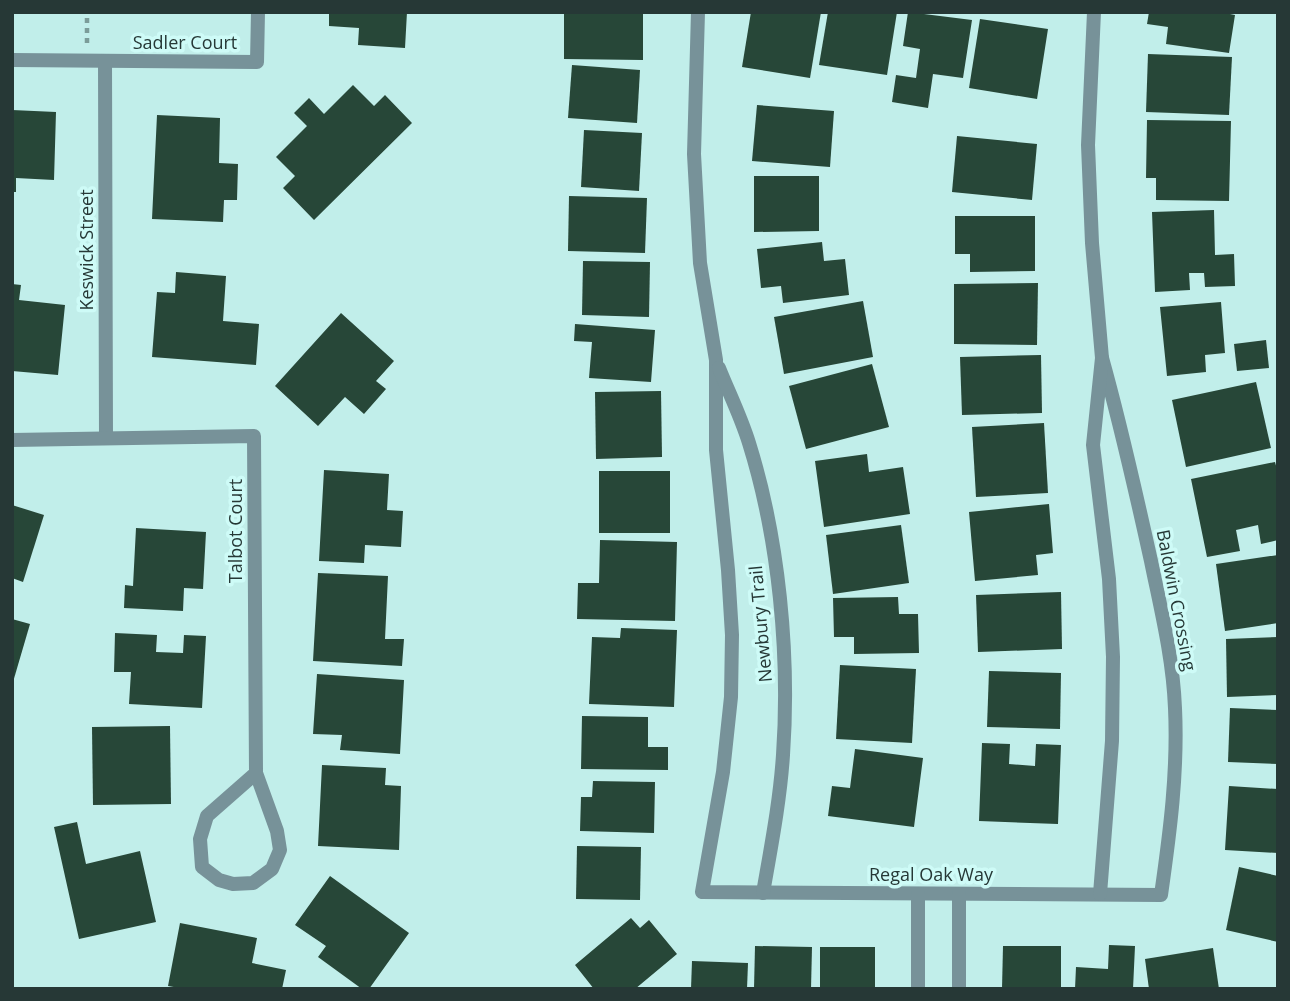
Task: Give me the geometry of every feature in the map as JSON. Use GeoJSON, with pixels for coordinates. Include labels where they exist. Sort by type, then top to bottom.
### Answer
{"type":"FeatureCollection","features":[{"type":"Feature","properties":{"kind":"street","name":"Sadler Court"},"geometry":{"type":"LineString","coordinates":[[105,61],[257,62],[258,12]]}},
{"type":"Feature","properties":{"kind":"street","name":"Newbury Trail"},"geometry":{"type":"LineString","coordinates":[[698,12],[694,154],[700,263],[716,360],[716,450],[729,570],[732,659],[723,772],[702,892]]}},
{"type":"Feature","properties":{"kind":"street","name":"Baldwin Crossing"},"geometry":{"type":"LineString","coordinates":[[1094,12],[1088,145],[1092,243],[1102,358],[1126,443],[1169,645],[1175,707],[1176,764],[1172,820],[1161,895]]}},
{"type":"Feature","properties":{"kind":"street"},"geometry":{"type":"LineString","coordinates":[[12,60],[105,61]]}},
{"type":"Feature","properties":{"kind":"street","name":"Keswick Street"},"geometry":{"type":"LineString","coordinates":[[105,61],[106,438]]}},
{"type":"Feature","properties":{"kind":"street","name":"Baldwin Crossing"},"geometry":{"type":"LineString","coordinates":[[1100,894],[1112,741],[1113,657],[1109,579],[1093,445],[1102,358]]}},
{"type":"Feature","properties":{"kind":"street","name":"Newbury Trail"},"geometry":{"type":"LineString","coordinates":[[716,360],[749,443],[768,521],[780,601],[785,686],[783,755],[774,832],[763,893]]}},
{"type":"Feature","properties":{"kind":"street","name":"Talbot Court"},"geometry":{"type":"LineString","coordinates":[[106,438],[254,436],[256,773],[277,831],[280,850],[272,869],[253,883],[233,884],[219,880],[202,867],[200,839],[207,816],[256,773]]}},
{"type":"Feature","properties":{"kind":"street"},"geometry":{"type":"LineString","coordinates":[[12,440],[106,438]]}},
{"type":"Feature","properties":{"kind":"street","name":"Regal Oak Way"},"geometry":{"type":"LineString","coordinates":[[702,892],[1161,895]]}},
{"type":"Feature","properties":{"kind":"street"},"geometry":{"type":"LineString","coordinates":[[918,894],[918,989]]}},
{"type":"Feature","properties":{"kind":"street"},"geometry":{"type":"LineString","coordinates":[[958,989],[959,894]]}},
{"type":"Feature","properties":{"kind":"path"},"geometry":{"type":"LineString","coordinates":[[87,12],[87,61]]}},
{"type":"Feature","properties":{"kind":"building"},"geometry":{"type":"Polygon","coordinates":[[[329,12],[407,12],[405,48],[358,45],[359,28],[329,26],[329,12]]]}},
{"type":"Feature","properties":{"kind":"building"},"geometry":{"type":"Polygon","coordinates":[[[564,12],[643,12],[643,60],[564,59],[564,12]]]}},
{"type":"Feature","properties":{"kind":"building"},"geometry":{"type":"Polygon","coordinates":[[[751,12],[821,12],[810,78],[742,67],[751,12]]]}},
{"type":"Feature","properties":{"kind":"building"},"geometry":{"type":"Polygon","coordinates":[[[828,12],[897,12],[887,75],[819,65],[828,12]]]}},
{"type":"Feature","properties":{"kind":"building"},"geometry":{"type":"Polygon","coordinates":[[[908,12],[972,20],[963,78],[933,74],[928,108],[892,102],[896,75],[916,78],[920,49],[903,46],[908,12]]]}},
{"type":"Feature","properties":{"kind":"building"},"geometry":{"type":"Polygon","coordinates":[[[1149,12],[1220,12],[1235,15],[1229,53],[1166,44],[1168,27],[1147,24],[1149,12]]]}},
{"type":"Feature","properties":{"kind":"building"},"geometry":{"type":"Polygon","coordinates":[[[980,19],[1048,29],[1037,99],[969,88],[980,19]]]}},
{"type":"Feature","properties":{"kind":"building"},"geometry":{"type":"Polygon","coordinates":[[[1148,54],[1232,57],[1229,115],[1146,112],[1148,54]]]}},
{"type":"Feature","properties":{"kind":"building"},"geometry":{"type":"Polygon","coordinates":[[[572,65],[640,70],[637,123],[568,118],[572,65]]]}},
{"type":"Feature","properties":{"kind":"building"},"geometry":{"type":"Polygon","coordinates":[[[353,85],[374,106],[385,95],[412,123],[314,220],[283,188],[295,176],[276,157],[307,126],[294,113],[309,98],[324,114],[353,85]]]}},
{"type":"Feature","properties":{"kind":"building"},"geometry":{"type":"Polygon","coordinates":[[[757,105],[834,111],[830,167],[752,161],[757,105]]]}},
{"type":"Feature","properties":{"kind":"building"},"geometry":{"type":"Polygon","coordinates":[[[12,110],[56,112],[54,180],[16,178],[16,192],[12,192],[12,110]]]}},
{"type":"Feature","properties":{"kind":"building"},"geometry":{"type":"Polygon","coordinates":[[[157,115],[220,118],[219,163],[238,164],[237,200],[224,200],[223,222],[152,219],[157,115]]]}},
{"type":"Feature","properties":{"kind":"building"},"geometry":{"type":"Polygon","coordinates":[[[1147,120],[1231,121],[1229,201],[1156,200],[1156,178],[1146,178],[1147,120]]]}},
{"type":"Feature","properties":{"kind":"building"},"geometry":{"type":"Polygon","coordinates":[[[584,130],[642,133],[639,191],[581,187],[584,130]]]}},
{"type":"Feature","properties":{"kind":"building"},"geometry":{"type":"Polygon","coordinates":[[[957,136],[1037,144],[1032,200],[952,192],[957,136]]]}},
{"type":"Feature","properties":{"kind":"building"},"geometry":{"type":"Polygon","coordinates":[[[754,176],[819,176],[819,231],[754,232],[754,176]]]}},
{"type":"Feature","properties":{"kind":"building"},"geometry":{"type":"Polygon","coordinates":[[[569,196],[647,198],[645,253],[568,251],[569,196]]]}},
{"type":"Feature","properties":{"kind":"building"},"geometry":{"type":"Polygon","coordinates":[[[1214,210],[1215,255],[1234,254],[1235,286],[1205,287],[1204,273],[1189,273],[1190,290],[1155,292],[1152,212],[1214,210]]]}},
{"type":"Feature","properties":{"kind":"building"},"geometry":{"type":"Polygon","coordinates":[[[955,216],[1035,216],[1035,271],[970,272],[970,254],[955,254],[955,216]]]}},
{"type":"Feature","properties":{"kind":"building"},"geometry":{"type":"Polygon","coordinates":[[[822,242],[824,261],[845,259],[849,295],[783,303],[781,286],[761,288],[757,249],[822,242]]]}},
{"type":"Feature","properties":{"kind":"building"},"geometry":{"type":"Polygon","coordinates":[[[583,261],[650,262],[649,317],[582,315],[583,261]]]}},
{"type":"Feature","properties":{"kind":"building"},"geometry":{"type":"Polygon","coordinates":[[[176,272],[226,276],[223,321],[259,324],[256,365],[152,357],[157,292],[175,293],[176,272]]]}},
{"type":"Feature","properties":{"kind":"building"},"geometry":{"type":"Polygon","coordinates":[[[1038,283],[1037,345],[954,344],[954,284],[1038,283]]]}},
{"type":"Feature","properties":{"kind":"building"},"geometry":{"type":"Polygon","coordinates":[[[12,284],[21,285],[19,300],[65,305],[58,375],[12,371],[12,284]]]}},
{"type":"Feature","properties":{"kind":"building"},"geometry":{"type":"Polygon","coordinates":[[[863,301],[873,357],[784,374],[774,317],[863,301]]]}},
{"type":"Feature","properties":{"kind":"building"},"geometry":{"type":"Polygon","coordinates":[[[1221,302],[1225,353],[1205,355],[1206,372],[1167,376],[1160,307],[1221,302]]]}},
{"type":"Feature","properties":{"kind":"building"},"geometry":{"type":"Polygon","coordinates":[[[341,313],[394,361],[376,381],[386,389],[364,414],[345,397],[318,426],[275,386],[341,313]]]}},
{"type":"Feature","properties":{"kind":"building"},"geometry":{"type":"Polygon","coordinates":[[[575,324],[655,330],[651,382],[589,378],[592,342],[574,341],[575,324]]]}},
{"type":"Feature","properties":{"kind":"building"},"geometry":{"type":"Polygon","coordinates":[[[1266,340],[1269,368],[1237,371],[1234,344],[1266,340]]]}},
{"type":"Feature","properties":{"kind":"building"},"geometry":{"type":"Polygon","coordinates":[[[1041,355],[1042,413],[962,415],[960,357],[1041,355]]]}},
{"type":"Feature","properties":{"kind":"building"},"geometry":{"type":"Polygon","coordinates":[[[872,364],[889,427],[806,449],[789,386],[872,364]]]}},
{"type":"Feature","properties":{"kind":"building"},"geometry":{"type":"Polygon","coordinates":[[[1256,382],[1271,448],[1186,467],[1172,400],[1256,382]]]}},
{"type":"Feature","properties":{"kind":"building"},"geometry":{"type":"Polygon","coordinates":[[[661,391],[662,457],[596,459],[595,392],[661,391]]]}},
{"type":"Feature","properties":{"kind":"building"},"geometry":{"type":"Polygon","coordinates":[[[1044,423],[1048,493],[976,497],[972,427],[1044,423]]]}},
{"type":"Feature","properties":{"kind":"building"},"geometry":{"type":"Polygon","coordinates":[[[867,454],[869,472],[903,467],[910,514],[824,527],[815,461],[867,454]]]}},
{"type":"Feature","properties":{"kind":"building"},"geometry":{"type":"Polygon","coordinates":[[[1275,462],[1278,473],[1278,540],[1261,544],[1258,525],[1236,530],[1240,551],[1207,557],[1191,479],[1275,462]]]}},
{"type":"Feature","properties":{"kind":"building"},"geometry":{"type":"Polygon","coordinates":[[[324,470],[389,474],[387,510],[403,511],[401,547],[365,545],[364,563],[319,561],[324,470]]]}},
{"type":"Feature","properties":{"kind":"building"},"geometry":{"type":"Polygon","coordinates":[[[599,471],[670,471],[670,533],[599,533],[599,471]]]}},
{"type":"Feature","properties":{"kind":"building"},"geometry":{"type":"Polygon","coordinates":[[[1049,504],[1053,553],[1036,555],[1038,575],[975,581],[969,512],[1049,504]]]}},
{"type":"Feature","properties":{"kind":"building"},"geometry":{"type":"Polygon","coordinates":[[[12,505],[44,515],[23,582],[12,578],[12,505]]]}},
{"type":"Feature","properties":{"kind":"building"},"geometry":{"type":"Polygon","coordinates":[[[901,525],[909,583],[833,594],[826,535],[901,525]]]}},
{"type":"Feature","properties":{"kind":"building"},"geometry":{"type":"Polygon","coordinates":[[[136,528],[206,532],[203,589],[184,588],[183,611],[124,608],[125,585],[133,586],[136,528]]]}},
{"type":"Feature","properties":{"kind":"building"},"geometry":{"type":"Polygon","coordinates":[[[600,540],[677,542],[675,621],[577,619],[578,583],[599,583],[600,540]]]}},
{"type":"Feature","properties":{"kind":"building"},"geometry":{"type":"Polygon","coordinates":[[[1278,555],[1278,623],[1225,631],[1216,564],[1278,555]]]}},
{"type":"Feature","properties":{"kind":"building"},"geometry":{"type":"Polygon","coordinates":[[[318,573],[388,576],[385,639],[404,639],[402,666],[313,661],[318,573]]]}},
{"type":"Feature","properties":{"kind":"building"},"geometry":{"type":"Polygon","coordinates":[[[1061,592],[1062,649],[978,652],[976,595],[1061,592]]]}},
{"type":"Feature","properties":{"kind":"building"},"geometry":{"type":"Polygon","coordinates":[[[898,597],[899,614],[918,614],[919,653],[854,654],[854,637],[834,637],[833,598],[898,597]]]}},
{"type":"Feature","properties":{"kind":"building"},"geometry":{"type":"Polygon","coordinates":[[[12,619],[30,624],[13,682],[12,682],[12,619]]]}},
{"type":"Feature","properties":{"kind":"building"},"geometry":{"type":"Polygon","coordinates":[[[621,628],[677,630],[674,707],[589,704],[592,637],[620,638],[621,628]]]}},
{"type":"Feature","properties":{"kind":"building"},"geometry":{"type":"Polygon","coordinates":[[[115,633],[157,635],[156,652],[183,653],[184,635],[206,636],[202,708],[129,704],[131,672],[114,672],[115,633]]]}},
{"type":"Feature","properties":{"kind":"building"},"geometry":{"type":"Polygon","coordinates":[[[1278,637],[1278,695],[1227,697],[1226,639],[1278,637]]]}},
{"type":"Feature","properties":{"kind":"building"},"geometry":{"type":"Polygon","coordinates":[[[840,665],[916,669],[912,743],[836,739],[840,665]]]}},
{"type":"Feature","properties":{"kind":"building"},"geometry":{"type":"Polygon","coordinates":[[[989,671],[1061,673],[1060,729],[987,727],[989,671]]]}},
{"type":"Feature","properties":{"kind":"building"},"geometry":{"type":"Polygon","coordinates":[[[317,674],[404,680],[400,754],[340,750],[342,735],[313,734],[317,674]]]}},
{"type":"Feature","properties":{"kind":"building"},"geometry":{"type":"Polygon","coordinates":[[[1230,708],[1278,710],[1278,764],[1228,762],[1230,708]]]}},
{"type":"Feature","properties":{"kind":"building"},"geometry":{"type":"Polygon","coordinates":[[[582,716],[648,717],[648,747],[668,747],[668,770],[581,769],[582,716]]]}},
{"type":"Feature","properties":{"kind":"building"},"geometry":{"type":"Polygon","coordinates":[[[170,726],[171,804],[93,805],[92,727],[170,726]]]}},
{"type":"Feature","properties":{"kind":"building"},"geometry":{"type":"Polygon","coordinates":[[[982,743],[1010,744],[1009,764],[1035,766],[1036,744],[1061,745],[1058,824],[979,821],[982,743]]]}},
{"type":"Feature","properties":{"kind":"building"},"geometry":{"type":"Polygon","coordinates":[[[855,749],[923,758],[914,827],[828,816],[832,786],[850,788],[855,749]]]}},
{"type":"Feature","properties":{"kind":"building"},"geometry":{"type":"Polygon","coordinates":[[[322,765],[386,768],[385,785],[401,786],[399,850],[318,846],[322,765]]]}},
{"type":"Feature","properties":{"kind":"building"},"geometry":{"type":"Polygon","coordinates":[[[593,781],[655,782],[654,833],[580,831],[581,797],[592,797],[593,781]]]}},
{"type":"Feature","properties":{"kind":"building"},"geometry":{"type":"Polygon","coordinates":[[[1229,786],[1278,789],[1278,853],[1225,850],[1229,786]]]}},
{"type":"Feature","properties":{"kind":"building"},"geometry":{"type":"Polygon","coordinates":[[[77,822],[86,864],[140,851],[156,922],[79,939],[54,827],[77,822]]]}},
{"type":"Feature","properties":{"kind":"building"},"geometry":{"type":"Polygon","coordinates":[[[577,846],[641,847],[640,900],[576,899],[577,846]]]}},
{"type":"Feature","properties":{"kind":"building"},"geometry":{"type":"Polygon","coordinates":[[[1239,867],[1278,876],[1278,942],[1226,930],[1239,867]]]}},
{"type":"Feature","properties":{"kind":"building"},"geometry":{"type":"Polygon","coordinates":[[[330,876],[409,933],[369,989],[362,989],[318,957],[326,946],[295,925],[330,876]]]}},
{"type":"Feature","properties":{"kind":"building"},"geometry":{"type":"Polygon","coordinates":[[[631,918],[640,928],[649,920],[677,954],[635,989],[594,989],[575,965],[631,918]]]}},
{"type":"Feature","properties":{"kind":"building"},"geometry":{"type":"Polygon","coordinates":[[[180,923],[257,938],[252,963],[286,970],[282,989],[185,989],[168,986],[180,923]]]}},
{"type":"Feature","properties":{"kind":"building"},"geometry":{"type":"Polygon","coordinates":[[[1109,945],[1135,946],[1133,989],[1075,989],[1076,967],[1108,969],[1109,945]]]}},
{"type":"Feature","properties":{"kind":"building"},"geometry":{"type":"Polygon","coordinates":[[[755,946],[812,947],[811,989],[754,989],[755,946]]]}},
{"type":"Feature","properties":{"kind":"building"},"geometry":{"type":"Polygon","coordinates":[[[1003,946],[1061,946],[1061,989],[1002,989],[1003,946]]]}},
{"type":"Feature","properties":{"kind":"building"},"geometry":{"type":"Polygon","coordinates":[[[820,947],[875,947],[875,989],[820,989],[820,947]]]}},
{"type":"Feature","properties":{"kind":"building"},"geometry":{"type":"Polygon","coordinates":[[[1213,948],[1219,989],[1149,989],[1145,959],[1213,948]]]}},
{"type":"Feature","properties":{"kind":"building"},"geometry":{"type":"Polygon","coordinates":[[[692,961],[748,963],[747,989],[691,989],[692,961]]]}}]}
